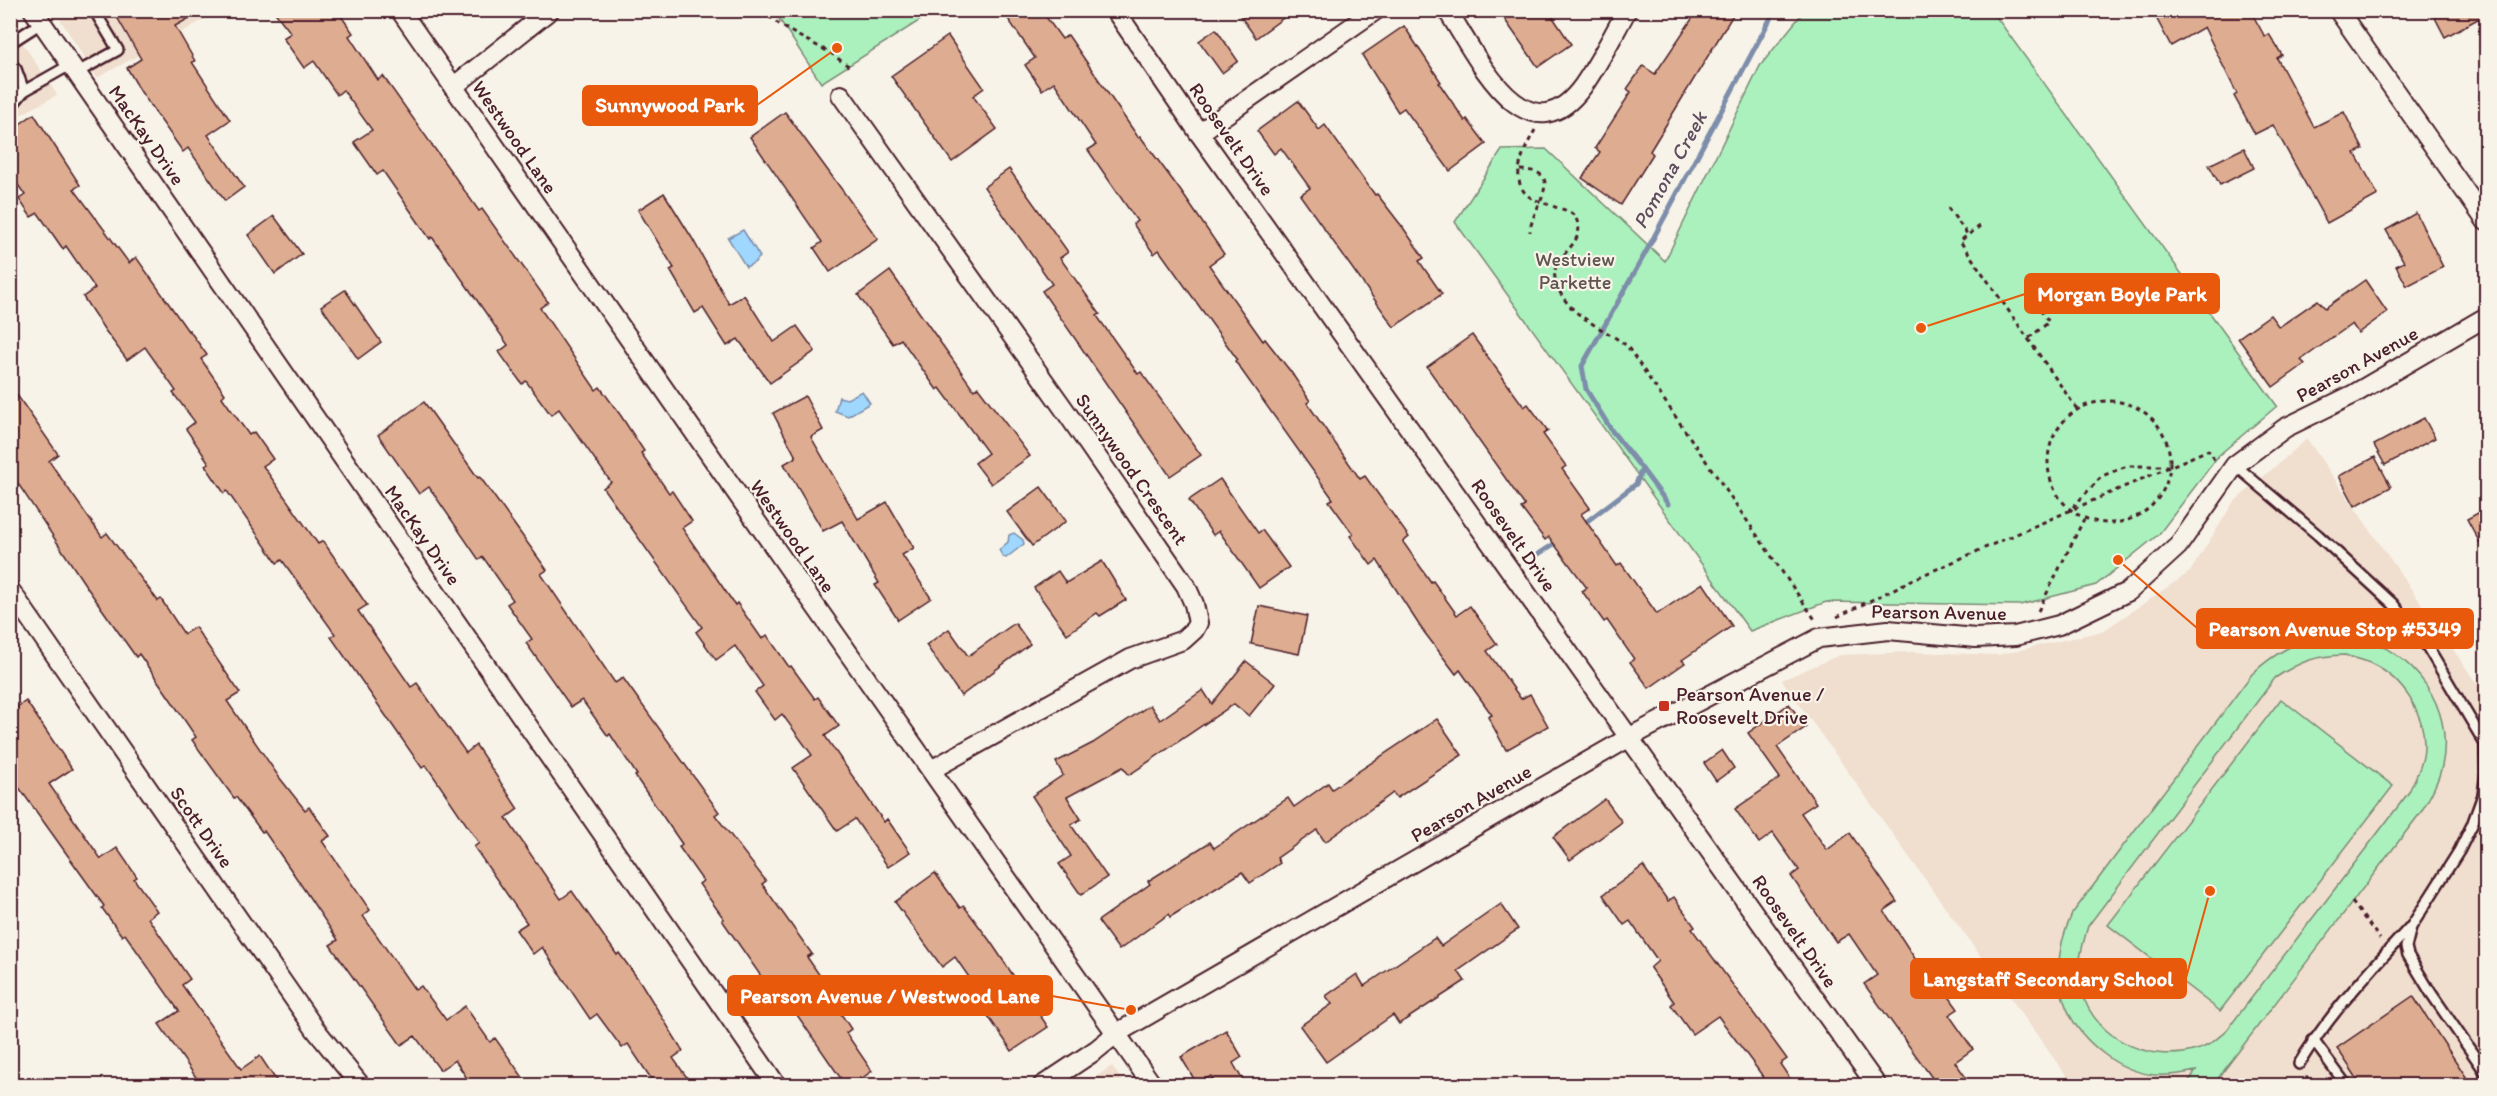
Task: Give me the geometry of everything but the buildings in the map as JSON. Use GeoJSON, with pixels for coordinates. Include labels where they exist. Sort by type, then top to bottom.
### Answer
{"type":"FeatureCollection","features":[{"type":"Feature","properties":{"kind":"street","name":"Westwood Lane"},"geometry":{"type":"LineString","coordinates":[[400,10],[1153,1086]]}},
{"type":"Feature","properties":{"kind":"street"},"geometry":{"type":"LineString","coordinates":[[453,87],[550,10]]}},
{"type":"Feature","properties":{"kind":"street","name":"Roosevelt Drive"},"geometry":{"type":"LineString","coordinates":[[1115,10],[1199,133],[1877,1086]]}},
{"type":"Feature","properties":{"kind":"street"},"geometry":{"type":"LineString","coordinates":[[1199,133],[1376,10]]}},
{"type":"Feature","properties":{"kind":"street"},"geometry":{"type":"LineString","coordinates":[[1447,10],[1498,87],[1512,103],[1533,114],[1561,108],[1583,86],[1627,10]]}},
{"type":"Feature","properties":{"kind":"street"},"geometry":{"type":"LineString","coordinates":[[2338,10],[2487,221]]}},
{"type":"Feature","properties":{"kind":"street","name":"MacKay Drive"},"geometry":{"type":"LineString","coordinates":[[37,17],[777,1086]]}},
{"type":"Feature","properties":{"kind":"street","name":"Sunnywood Crescent"},"geometry":{"type":"LineString","coordinates":[[841,95],[1064,409],[1186,586],[1194,604],[1198,623],[1183,640],[1130,659],[931,771]]}},
{"type":"Feature","properties":{"kind":"street","name":"Pearson Avenue"},"geometry":{"type":"LineString","coordinates":[[1042,1086],[1117,1033],[1630,737],[1819,638],[1888,630],[1976,638],[2005,637],[2058,625],[2129,591],[2178,546],[2226,465],[2285,428],[2354,394],[2487,317]]}},
{"type":"Feature","properties":{"kind":"street","name":"Scott Drive"},"geometry":{"type":"LineString","coordinates":[[10,590],[315,1029],[361,1086]]}},
{"type":"Feature","properties":{"kind":"lane"},"geometry":{"type":"LineString","coordinates":[[10,108],[24,91],[118,51],[94,10]]}},
{"type":"Feature","properties":{"kind":"lane"},"geometry":{"type":"LineString","coordinates":[[10,44],[37,17]]}},
{"type":"Feature","properties":{"kind":"lane"},"geometry":{"type":"LineString","coordinates":[[10,62],[16,69],[24,91]]}},
{"type":"Feature","properties":{"kind":"lane"},"geometry":{"type":"LineString","coordinates":[[2226,465],[2318,535],[2392,604],[2428,648],[2486,745],[2483,795],[2472,825],[2459,850],[2410,927],[2313,1040],[2299,1064]]}},
{"type":"Feature","properties":{"kind":"lane"},"geometry":{"type":"LineString","coordinates":[[2410,927],[2406,947],[2408,955],[2475,1059],[2487,1073]]}},
{"type":"Feature","properties":{"kind":"lane"},"geometry":{"type":"LineString","coordinates":[[2313,1040],[2347,1086]]}},
{"type":"Feature","properties":{"kind":"path"},"geometry":{"type":"LineString","coordinates":[[762,10],[788,31],[830,52],[840,62],[849,66]]}},
{"type":"Feature","properties":{"kind":"path"},"geometry":{"type":"LineString","coordinates":[[1545,113],[1528,143],[1520,170],[1520,182],[1525,193],[1539,201],[1570,212],[1576,219],[1578,231],[1574,244],[1557,265],[1554,276],[1560,292],[1570,308],[1627,345],[1816,622]]}},
{"type":"Feature","properties":{"kind":"path"},"geometry":{"type":"LineString","coordinates":[[1520,170],[1537,171],[1543,176],[1545,193],[1539,201],[1530,231]]}},
{"type":"Feature","properties":{"kind":"path"},"geometry":{"type":"LineString","coordinates":[[1948,208],[1968,235]]}},
{"type":"Feature","properties":{"kind":"path"},"geometry":{"type":"LineString","coordinates":[[1980,226],[1960,241],[2078,409]]}},
{"type":"Feature","properties":{"kind":"path"},"geometry":{"type":"LineString","coordinates":[[1545,255],[1557,265]]}},
{"type":"Feature","properties":{"kind":"path"},"geometry":{"type":"LineString","coordinates":[[2029,338],[2049,322],[2036,303]]}},
{"type":"Feature","properties":{"kind":"path"},"geometry":{"type":"LineString","coordinates":[[2100,401],[2116,401],[2131,404],[2145,412],[2156,423],[2165,437],[2170,453],[2170,466],[2168,480],[2152,505],[2129,520],[2115,523],[2084,519],[2070,510],[2052,487],[2048,471],[2048,455],[2059,425],[2078,409],[2100,401]]}},
{"type":"Feature","properties":{"kind":"path"},"geometry":{"type":"LineString","coordinates":[[1830,620],[1914,579],[2208,450],[2226,465]]}},
{"type":"Feature","properties":{"kind":"path"},"geometry":{"type":"LineString","coordinates":[[2070,510],[2102,476],[2127,466],[2170,466]]}},
{"type":"Feature","properties":{"kind":"path"},"geometry":{"type":"LineString","coordinates":[[2037,615],[2084,519]]}},
{"type":"Feature","properties":{"kind":"path"},"geometry":{"type":"LineString","coordinates":[[2352,902],[2380,939]]}},
{"type":"Feature","properties":{"kind":"shaded area"},"geometry":{"type":"Polygon","coordinates":[[[55,11],[220,11],[97,78],[55,11]]]}},
{"type":"Feature","properties":{"kind":"shaded area"},"geometry":{"type":"Polygon","coordinates":[[[10,24],[57,95],[11,120],[10,120],[10,24]]]}},
{"type":"Feature","properties":{"kind":"shaded area"},"geometry":{"type":"Polygon","coordinates":[[[2307,439],[2486,697],[2486,1085],[2073,1085],[1782,680],[1840,655],[1912,652],[1998,655],[2103,631],[2190,572],[2233,503],[2307,439]]]}},
{"type":"Feature","properties":{"kind":"shaded area"},"geometry":{"type":"Polygon","coordinates":[[[1112,1066],[1125,1085],[1083,1085],[1112,1066]]]}},
{"type":"Feature","properties":{"kind":"green space","name":"Westview Parkette"},"geometry":{"type":"Polygon","coordinates":[[[1805,10],[1992,11],[2277,406],[2219,455],[2159,534],[2096,585],[2020,605],[1826,602],[1750,631],[1455,222],[1502,150],[1546,149],[1665,261],[1760,66],[1805,10]]]}},
{"type":"Feature","properties":{"kind":"green space"},"geometry":{"type":"Polygon","coordinates":[[[774,11],[928,11],[930,14],[821,83],[774,11]]]}},
{"type":"Feature","properties":{"kind":"green space"},"geometry":{"type":"Polygon","coordinates":[[[2325,635],[2357,637],[2378,644],[2412,668],[2426,685],[2436,703],[2442,723],[2444,744],[2442,766],[2436,784],[2421,812],[2213,1085],[2186,1085],[2196,1071],[2160,1075],[2148,1074],[2121,1065],[2088,1040],[2066,1008],[2059,972],[2060,953],[2072,914],[2252,674],[2277,654],[2325,635]],[[2345,655],[2308,660],[2275,678],[2088,926],[2079,967],[2085,1000],[2094,1017],[2106,1031],[2122,1041],[2139,1049],[2177,1054],[2200,1049],[2224,1033],[2409,792],[2424,753],[2421,722],[2416,710],[2402,688],[2383,670],[2345,655]]]}},
{"type":"Feature","properties":{"kind":"green space"},"geometry":{"type":"Polygon","coordinates":[[[2281,699],[2393,786],[2220,1011],[2108,925],[2281,699]]]}},
{"type":"Feature","properties":{"kind":"water"},"geometry":{"type":"Polygon","coordinates":[[[743,230],[760,257],[746,267],[728,238],[743,230]]]}},
{"type":"Feature","properties":{"kind":"water"},"geometry":{"type":"Polygon","coordinates":[[[862,391],[870,403],[848,416],[835,411],[839,397],[847,399],[862,391]]]}},
{"type":"Feature","properties":{"kind":"water"},"geometry":{"type":"Polygon","coordinates":[[[1014,533],[1023,540],[1024,544],[1006,558],[1003,557],[999,550],[1008,542],[1009,535],[1014,533]]]}},
{"type":"Feature","properties":{"kind":"waterway","name":"Pomona Creek"},"geometry":{"type":"LineString","coordinates":[[1582,525],[1636,484],[1642,469],[1612,431],[1586,389],[1582,366],[1647,250],[1775,10]]}},
{"type":"Feature","properties":{"kind":"waterway"},"geometry":{"type":"LineString","coordinates":[[1642,469],[1668,504]]}},
{"type":"Feature","properties":{"kind":"waterway","name":"Pomona Creek"},"geometry":{"type":"LineString","coordinates":[[1534,557],[1560,540]]}},
{"type":"Feature","properties":{"kind":"place","name":"Sunnywood Park"},"geometry":{"type":"Point","coordinates":[837,48]}},
{"type":"Feature","properties":{"kind":"place","name":"Morgan Boyle Park"},"geometry":{"type":"Point","coordinates":[1921,328]}},
{"type":"Feature","properties":{"kind":"place","name":"Pearson Avenue Stop #5349"},"geometry":{"type":"Point","coordinates":[2118,560]}},
{"type":"Feature","properties":{"kind":"place","name":"Pearson Avenue / Roosevelt Drive"},"geometry":{"type":"Point","coordinates":[1664,706]}},
{"type":"Feature","properties":{"kind":"place","name":"Langstaff Secondary School"},"geometry":{"type":"Point","coordinates":[2210,891]}},
{"type":"Feature","properties":{"kind":"place","name":"Pearson Avenue / Westwood Lane"},"geometry":{"type":"Point","coordinates":[1131,1010]}}]}
